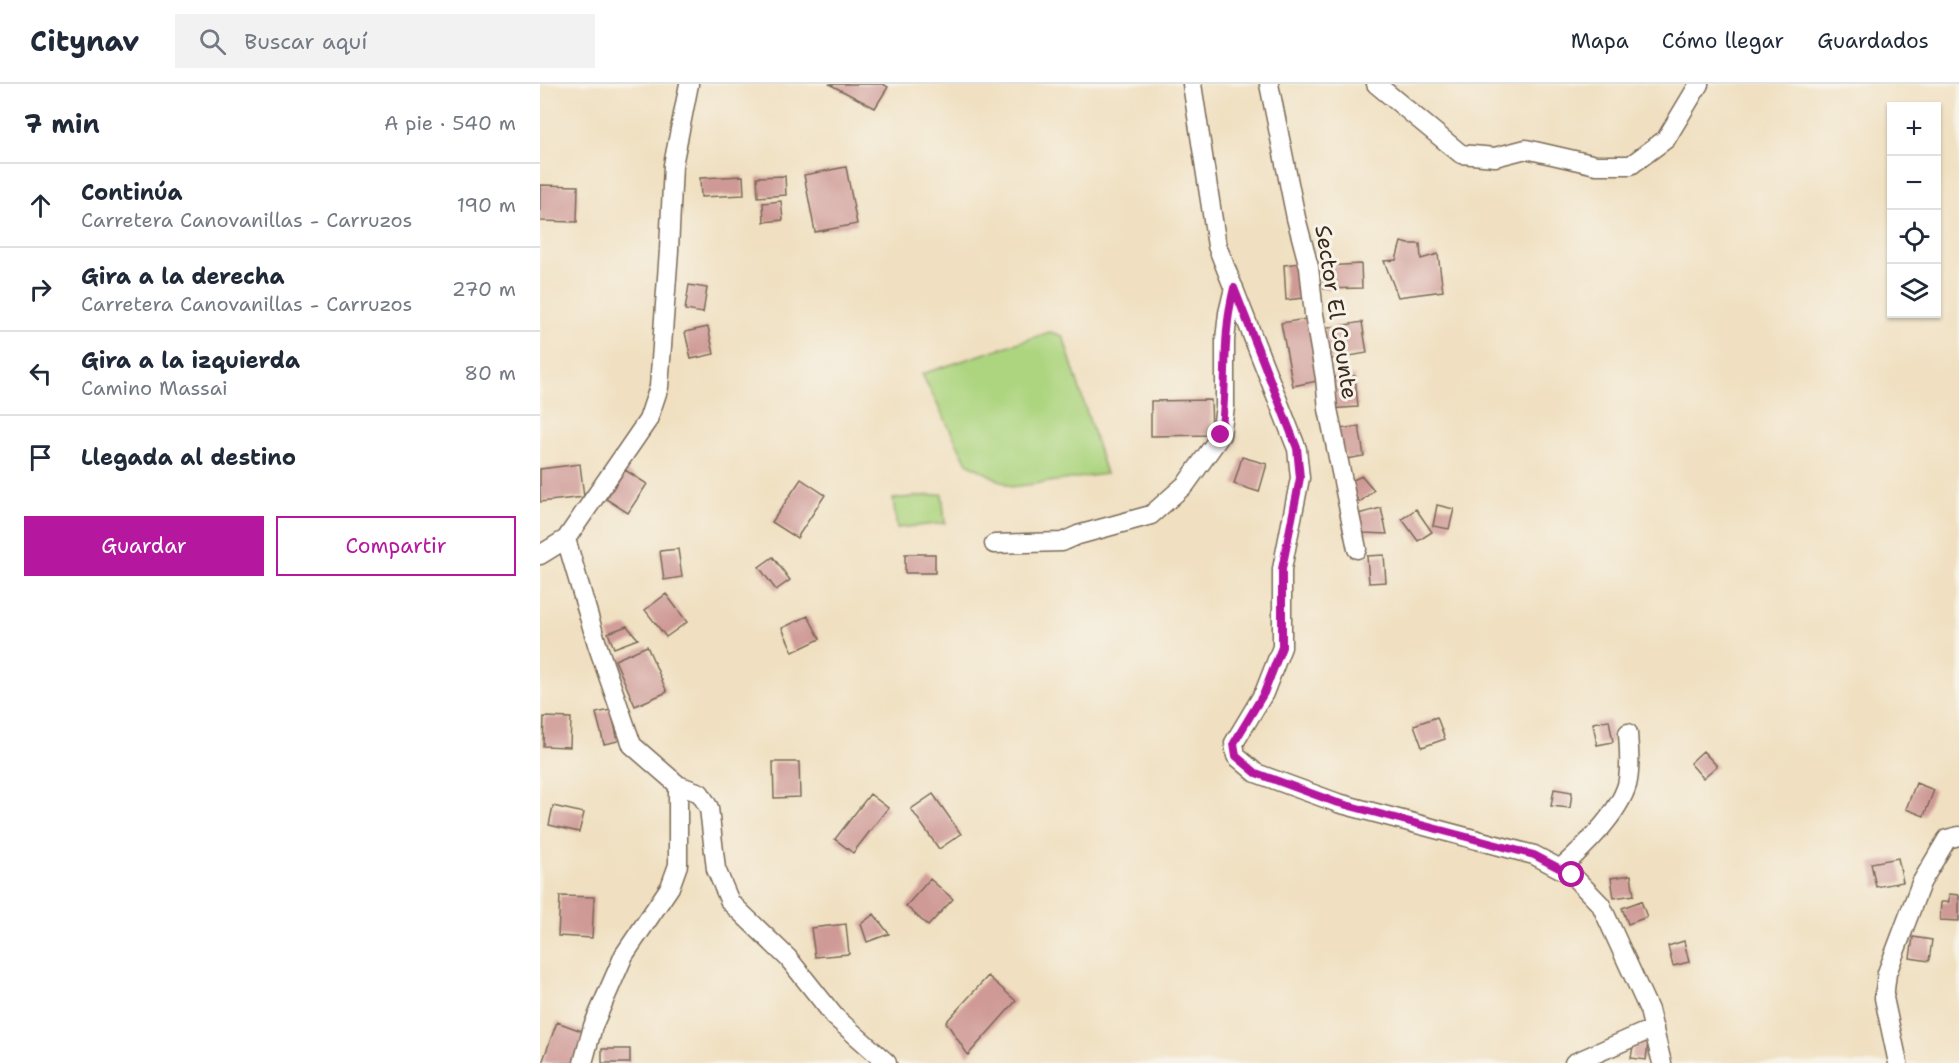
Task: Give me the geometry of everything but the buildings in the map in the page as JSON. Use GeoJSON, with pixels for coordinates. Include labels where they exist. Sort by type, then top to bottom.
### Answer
{"type":"FeatureCollection","features":[{"type":"Feature","properties":{"kind":"street"},"geometry":{"type":"LineString","coordinates":[[540,555],[566,539],[648,420],[659,387],[673,165],[689,84]]}},
{"type":"Feature","properties":{"kind":"street"},"geometry":{"type":"LineString","coordinates":[[1192,84],[1217,246],[1297,448],[1300,478],[1282,569],[1282,647],[1264,693],[1234,743],[1236,756],[1256,773],[1338,803],[1534,855],[1572,875],[1601,905],[1649,1010],[1662,1063]]}},
{"type":"Feature","properties":{"kind":"street","name":"Sector El Counte"},"geometry":{"type":"LineString","coordinates":[[1269,84],[1296,218],[1309,267],[1328,409],[1357,549]]}},
{"type":"Feature","properties":{"kind":"street"},"geometry":{"type":"LineString","coordinates":[[1376,84],[1461,154],[1495,157],[1526,149],[1596,165],[1631,165],[1666,139],[1699,84]]}},
{"type":"Feature","properties":{"kind":"street"},"geometry":{"type":"LineString","coordinates":[[994,544],[1062,542],[1078,535],[1151,515],[1186,484],[1221,435],[1225,407],[1225,340],[1234,288]]}},
{"type":"Feature","properties":{"kind":"street"},"geometry":{"type":"LineString","coordinates":[[566,539],[597,644],[632,745],[678,785],[700,793],[709,808],[716,869],[730,902],[788,958],[835,1017],[887,1063]]}},
{"type":"Feature","properties":{"kind":"street"},"geometry":{"type":"LineString","coordinates":[[1560,869],[1579,852],[1623,794],[1630,759],[1628,733]]}},
{"type":"Feature","properties":{"kind":"street"},"geometry":{"type":"LineString","coordinates":[[583,1063],[593,1026],[624,955],[670,887],[678,865],[678,785]]}},
{"type":"Feature","properties":{"kind":"street"},"geometry":{"type":"LineString","coordinates":[[1898,1063],[1884,998],[1887,973],[1921,883],[1947,839],[1959,836]]}},
{"type":"Feature","properties":{"kind":"street"},"geometry":{"type":"LineString","coordinates":[[1574,1063],[1653,1028]]}},
{"type":"Feature","properties":{"kind":"green space"},"geometry":{"type":"Polygon","coordinates":[[[1050,332],[1063,336],[1106,474],[1012,487],[967,463],[922,374],[1050,332]]]}},
{"type":"Feature","properties":{"kind":"green space"},"geometry":{"type":"Polygon","coordinates":[[[942,494],[945,523],[897,528],[893,499],[942,494]]]}},
{"type":"Feature","properties":{"kind":"route"},"geometry":{"type":"LineString","coordinates":[[1221,435],[1225,407],[1225,340],[1234,288],[1297,448],[1300,478],[1282,569],[1282,647],[1264,693],[1234,743],[1236,756],[1256,773],[1335,802],[1534,855],[1572,875]]}}]}
